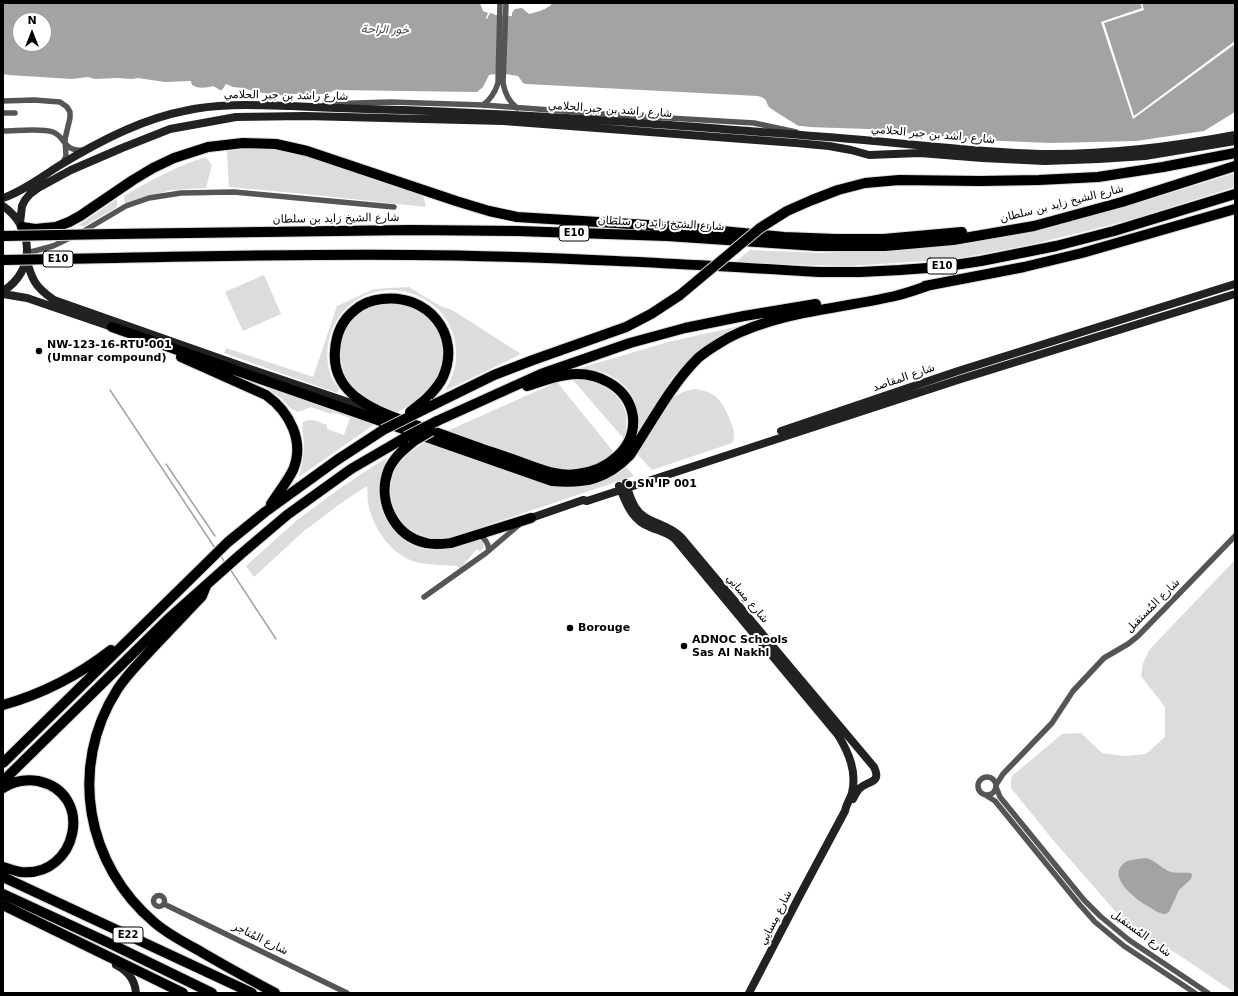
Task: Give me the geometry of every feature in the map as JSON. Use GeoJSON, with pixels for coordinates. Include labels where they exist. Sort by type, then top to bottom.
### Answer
{"type":"FeatureCollection","features":[{"type":"Feature","properties":{"kind":"highway"},"geometry":{"type":"LineString","coordinates":[[21,225],[35,229],[46,229],[62,225],[80,216],[146,172],[174,158],[208,147],[243,142],[276,144],[307,151],[456,201],[489,211],[517,217],[680,227],[784,237],[835,239],[884,239],[1034,226]]}},
{"type":"Feature","properties":{"kind":"highway"},"geometry":{"type":"LineString","coordinates":[[383,430],[494,375],[626,327],[651,314],[680,295],[760,228],[787,211],[838,190],[865,184],[900,180],[980,181],[1098,177],[1163,167],[1235,153]]}},
{"type":"Feature","properties":{"kind":"highway","name":"شارع الشيخ زايد بن سلطان"},"geometry":{"type":"LineString","coordinates":[[3,236],[410,230],[517,231],[667,236],[810,246],[851,247],[919,244],[994,234],[1034,226],[1122,202],[1235,166]]}},
{"type":"Feature","properties":{"kind":"highway","name":"E10"},"geometry":{"type":"LineString","coordinates":[[3,260],[411,254],[533,257],[819,272],[900,270],[941,267],[1056,246],[1114,231],[1235,194]]}},
{"type":"Feature","properties":{"kind":"highway"},"geometry":{"type":"LineString","coordinates":[[3,781],[168,619],[287,515],[364,461],[410,439],[438,423],[453,417],[463,408],[543,377],[572,362],[630,343],[684,328],[744,316],[930,285],[1011,269],[1082,253],[1235,209]]}},
{"type":"Feature","properties":{"kind":"highway"},"geometry":{"type":"LineString","coordinates":[[112,327],[552,481],[570,483],[588,481],[601,477],[632,445],[681,377],[700,357],[718,344],[742,331],[766,322],[814,311],[896,296],[930,285]]}},
{"type":"Feature","properties":{"kind":"highway"},"geometry":{"type":"LineString","coordinates":[[3,763],[228,542],[265,512],[337,460],[383,430],[416,407],[438,386],[448,358],[448,346],[446,336],[435,317],[420,305],[400,298],[388,298],[367,302],[348,316],[338,335],[335,357],[337,369],[341,379],[348,391],[357,399],[391,416],[555,474],[578,474],[619,460]]}},
{"type":"Feature","properties":{"kind":"highway"},"geometry":{"type":"LineString","coordinates":[[112,327],[260,392],[282,409],[290,420],[294,430],[297,455],[293,470],[287,481],[265,512]]}},
{"type":"Feature","properties":{"kind":"highway"},"geometry":{"type":"LineString","coordinates":[[543,377],[580,374],[606,381],[617,388],[625,396],[630,406],[633,418],[632,445]]}},
{"type":"Feature","properties":{"kind":"highway"},"geometry":{"type":"LineString","coordinates":[[410,439],[388,470],[384,490],[390,516],[404,533],[416,540],[426,543],[438,545],[450,544],[477,534],[531,518]]}},
{"type":"Feature","properties":{"kind":"highway"},"geometry":{"type":"LineString","coordinates":[[206,586],[202,596],[137,664],[112,698],[101,722],[93,750],[89,781],[90,805],[98,840],[107,863],[119,883],[136,904],[154,922],[166,931],[219,963],[275,993]]}},
{"type":"Feature","properties":{"kind":"highway"},"geometry":{"type":"LineString","coordinates":[[3,705],[54,686],[95,662],[180,589]]}},
{"type":"Feature","properties":{"kind":"highway"},"geometry":{"type":"LineString","coordinates":[[3,788],[16,781],[25,780],[37,781],[50,785],[64,796],[69,803],[74,820],[72,837],[68,848],[53,864],[32,872],[20,872],[3,867]]}},
{"type":"Feature","properties":{"kind":"highway","name":"E22"},"geometry":{"type":"LineString","coordinates":[[3,877],[252,993]]}},
{"type":"Feature","properties":{"kind":"highway","name":"E22"},"geometry":{"type":"LineString","coordinates":[[3,894],[212,993]]}},
{"type":"Feature","properties":{"kind":"highway"},"geometry":{"type":"LineString","coordinates":[[3,905],[183,993]]}},
{"type":"Feature","properties":{"kind":"main road","name":"شارع راشد بن جبر الحلامي"},"geometry":{"type":"LineString","coordinates":[[3,198],[20,190],[87,150],[131,128],[173,113],[199,108],[232,105],[480,113],[808,135],[982,151],[1052,154],[1099,153],[1143,149],[1198,142],[1235,135]]}},
{"type":"Feature","properties":{"kind":"main road","name":"شارع راشد بن جبر الحلامي"},"geometry":{"type":"LineString","coordinates":[[21,225],[22,206],[30,194],[71,170],[144,138],[170,129],[236,117],[305,116],[503,121],[796,143],[839,148],[869,155],[920,153],[1045,161],[1144,156],[1235,141]]}},
{"type":"Feature","properties":{"kind":"main road"},"geometry":{"type":"LineString","coordinates":[[735,130],[761,128],[764,125]]}},
{"type":"Feature","properties":{"kind":"main road"},"geometry":{"type":"LineString","coordinates":[[97,158],[135,137],[138,134],[138,131],[131,128]]}},
{"type":"Feature","properties":{"kind":"main road"},"geometry":{"type":"LineString","coordinates":[[839,148],[844,146],[867,150],[870,146],[868,141]]}},
{"type":"Feature","properties":{"kind":"main road"},"geometry":{"type":"LineString","coordinates":[[3,206],[13,214],[21,225],[26,240],[30,273],[35,283],[42,292],[54,300],[250,369],[391,416]]}},
{"type":"Feature","properties":{"kind":"main road"},"geometry":{"type":"LineString","coordinates":[[3,293],[17,279],[23,269],[27,256]]}},
{"type":"Feature","properties":{"kind":"main road","name":"شارع المقاصد"},"geometry":{"type":"LineString","coordinates":[[531,518],[583,500],[585,496],[638,481],[958,371],[1235,284]]}},
{"type":"Feature","properties":{"kind":"main road"},"geometry":{"type":"LineString","coordinates":[[3,293],[27,298],[112,327]]}},
{"type":"Feature","properties":{"kind":"main road","name":"شارع المقاصد"},"geometry":{"type":"LineString","coordinates":[[676,468],[1235,294]]}},
{"type":"Feature","properties":{"kind":"main road","name":"شارع مِسانِي"},"geometry":{"type":"LineString","coordinates":[[623,486],[635,507],[641,514],[651,521],[670,528],[678,533],[724,594],[776,656],[874,767],[876,776],[873,782],[864,785],[858,790],[849,808],[845,811]]}},
{"type":"Feature","properties":{"kind":"main road","name":"شارع مِسانِي"},"geometry":{"type":"LineString","coordinates":[[749,993],[845,811],[852,790],[853,774],[850,756],[838,735],[776,656]]}},
{"type":"Feature","properties":{"kind":"main road"},"geometry":{"type":"LineString","coordinates":[[838,735],[848,745],[854,754],[858,779],[865,782],[873,782]]}},
{"type":"Feature","properties":{"kind":"main road"},"geometry":{"type":"LineString","coordinates":[[92,949],[127,972],[134,982],[136,993]]}},
{"type":"Feature","properties":{"kind":"street"},"geometry":{"type":"LineString","coordinates":[[500,3],[500,83],[509,100],[518,108]]}},
{"type":"Feature","properties":{"kind":"street"},"geometry":{"type":"LineString","coordinates":[[483,106],[491,98],[500,83],[506,3]]}},
{"type":"Feature","properties":{"kind":"street"},"geometry":{"type":"LineString","coordinates":[[3,101],[23,100],[60,102],[67,107],[70,112],[70,118],[65,138],[66,156],[60,165]]}},
{"type":"Feature","properties":{"kind":"street"},"geometry":{"type":"LineString","coordinates":[[273,106],[390,102],[483,106],[747,122],[808,135]]}},
{"type":"Feature","properties":{"kind":"street"},"geometry":{"type":"LineString","coordinates":[[3,113],[15,113]]}},
{"type":"Feature","properties":{"kind":"street"},"geometry":{"type":"LineString","coordinates":[[3,131],[37,130],[54,132],[66,145],[74,150],[87,150]]}},
{"type":"Feature","properties":{"kind":"street"},"geometry":{"type":"LineString","coordinates":[[27,256],[65,241],[126,206],[149,198],[181,193],[234,192],[394,207]]}},
{"type":"Feature","properties":{"kind":"street"},"geometry":{"type":"LineString","coordinates":[[424,597],[489,550],[516,527],[531,518]]}},
{"type":"Feature","properties":{"kind":"street"},"geometry":{"type":"LineString","coordinates":[[477,534],[484,538],[489,546],[489,550]]}},
{"type":"Feature","properties":{"kind":"street","name":"شارع المُستقبل"},"geometry":{"type":"LineString","coordinates":[[1208,993],[1129,940],[1100,916],[1084,900],[1000,797],[996,786],[1003,774],[1052,723],[1068,697],[1104,658],[1128,644],[1138,636],[1235,536]]}},
{"type":"Feature","properties":{"kind":"street"},"geometry":{"type":"LineString","coordinates":[[990,777],[994,780],[996,786],[994,793],[986,796],[979,792],[978,786],[981,779],[1003,774]]}},
{"type":"Feature","properties":{"kind":"street","name":"شارع المُستقبل"},"geometry":{"type":"LineString","coordinates":[[986,796],[995,801],[1079,904],[1096,922],[1124,946],[1195,993]]}},
{"type":"Feature","properties":{"kind":"street","name":"شارع المُتاجر"},"geometry":{"type":"LineString","coordinates":[[164,904],[347,993]]}},
{"type":"Feature","properties":{"kind":"shaded area"},"geometry":{"type":"Polygon","coordinates":[[[243,148],[263,148],[313,156],[423,195],[426,207],[229,187],[227,151],[243,148]]]}},
{"type":"Feature","properties":{"kind":"shaded area"},"geometry":{"type":"Polygon","coordinates":[[[206,157],[212,165],[206,188],[171,190],[125,204],[124,196],[134,190],[174,169],[206,157]]]}},
{"type":"Feature","properties":{"kind":"shaded area"},"geometry":{"type":"Polygon","coordinates":[[[1235,173],[1235,187],[1130,220],[1034,244],[956,259],[849,266],[734,263],[750,250],[821,253],[952,245],[1027,231],[1125,207],[1235,173]]]}},
{"type":"Feature","properties":{"kind":"shaded area"},"geometry":{"type":"Polygon","coordinates":[[[117,199],[117,207],[85,226],[77,226],[117,199]]]}},
{"type":"Feature","properties":{"kind":"shaded area"},"geometry":{"type":"Polygon","coordinates":[[[264,275],[281,314],[243,331],[225,292],[264,275]]]}},
{"type":"Feature","properties":{"kind":"shaded area"},"geometry":{"type":"Polygon","coordinates":[[[409,287],[440,306],[452,310],[521,354],[445,391],[453,372],[456,359],[456,345],[447,320],[439,310],[418,296],[391,290],[374,292],[354,302],[341,314],[332,329],[327,356],[330,374],[335,384],[339,388],[337,393],[224,353],[226,348],[313,377],[337,306],[374,289],[409,287]]]}},
{"type":"Feature","properties":{"kind":"shaded area"},"geometry":{"type":"Polygon","coordinates":[[[388,303],[400,303],[407,305],[418,310],[428,318],[440,337],[443,348],[440,371],[434,383],[422,397],[396,413],[372,403],[352,387],[346,377],[342,365],[341,353],[345,331],[351,321],[370,307],[388,303]]]}},
{"type":"Feature","properties":{"kind":"shaded area"},"geometry":{"type":"Polygon","coordinates":[[[749,324],[693,357],[672,378],[632,445],[637,430],[638,418],[636,405],[630,392],[620,382],[607,374],[599,371],[577,369],[668,342],[749,324]]]}},
{"type":"Feature","properties":{"kind":"shaded area"},"geometry":{"type":"Polygon","coordinates":[[[572,379],[597,383],[616,395],[626,414],[627,426],[624,439],[572,379]]]}},
{"type":"Feature","properties":{"kind":"shaded area"},"geometry":{"type":"Polygon","coordinates":[[[557,382],[616,455],[588,470],[556,470],[445,432],[557,382]]]}},
{"type":"Feature","properties":{"kind":"shaded area"},"geometry":{"type":"Polygon","coordinates":[[[264,386],[376,423],[299,477],[304,449],[302,428],[303,422],[309,420],[318,421],[327,425],[327,429],[344,435],[350,418],[332,412],[331,414],[311,407],[298,412],[290,408],[281,398],[264,386]]]}},
{"type":"Feature","properties":{"kind":"shaded area"},"geometry":{"type":"Polygon","coordinates":[[[694,389],[702,390],[714,395],[722,404],[734,430],[734,438],[732,443],[652,470],[637,454],[667,404],[675,396],[694,389]]]}},
{"type":"Feature","properties":{"kind":"shaded area"},"geometry":{"type":"Polygon","coordinates":[[[427,441],[552,486],[573,487],[592,485],[609,478],[626,467],[634,476],[449,538],[428,537],[419,535],[403,524],[393,508],[390,488],[393,475],[401,460],[427,441]]]}},
{"type":"Feature","properties":{"kind":"shaded area"},"geometry":{"type":"Polygon","coordinates":[[[387,457],[380,483],[379,499],[381,509],[391,527],[398,535],[415,546],[436,550],[455,547],[476,540],[483,541],[484,547],[480,552],[477,549],[460,569],[457,566],[420,563],[401,555],[386,541],[375,523],[368,504],[367,486],[304,531],[254,577],[246,566],[296,521],[339,489],[387,457]]]}},
{"type":"Feature","properties":{"kind":"shaded area"},"geometry":{"type":"Polygon","coordinates":[[[1235,560],[1235,993],[1179,955],[1154,941],[1131,925],[1114,910],[1053,840],[1011,788],[1011,780],[1012,776],[1062,734],[1081,733],[1102,753],[1125,756],[1146,754],[1165,737],[1165,707],[1141,676],[1143,663],[1150,649],[1235,560]]]}},
{"type":"Feature","properties":{"kind":"water","name":"خور الراحة"},"geometry":{"type":"Polygon","coordinates":[[[3,3],[480,3],[483,11],[488,13],[487,19],[490,13],[495,15],[512,16],[515,9],[522,8],[529,14],[538,12],[551,5],[551,3],[1140,3],[1142,8],[1101,22],[1133,119],[1235,44],[1235,112],[1204,131],[1136,141],[1051,143],[978,140],[868,129],[799,126],[769,107],[765,99],[758,96],[526,84],[523,83],[518,76],[504,74],[489,75],[483,87],[477,92],[335,90],[327,94],[292,94],[285,96],[257,92],[226,84],[222,90],[213,86],[200,88],[192,85],[191,81],[165,82],[138,78],[95,79],[88,77],[72,79],[3,74],[3,3]]]}},
{"type":"Feature","properties":{"kind":"water"},"geometry":{"type":"Polygon","coordinates":[[[1142,3],[1235,3],[1235,41],[1134,116],[1104,23],[1144,10],[1142,3]]]}},
{"type":"Feature","properties":{"kind":"water"},"geometry":{"type":"Polygon","coordinates":[[[1145,858],[1154,861],[1168,871],[1177,873],[1191,873],[1192,875],[1191,879],[1179,890],[1169,912],[1166,914],[1156,911],[1144,904],[1129,892],[1120,880],[1120,868],[1124,863],[1131,860],[1145,858]]]}},
{"type":"Feature","properties":{"kind":"waterway"},"geometry":{"type":"LineString","coordinates":[[110,390],[215,548]]}},
{"type":"Feature","properties":{"kind":"waterway"},"geometry":{"type":"LineString","coordinates":[[166,464],[215,536]]}},
{"type":"Feature","properties":{"kind":"waterway"},"geometry":{"type":"LineString","coordinates":[[221,556],[225,563]]}},
{"type":"Feature","properties":{"kind":"waterway"},"geometry":{"type":"LineString","coordinates":[[230,569],[276,639]]}},
{"type":"Feature","properties":{"kind":"place","name":"NW-123-16-RTU-001 (Umnar compound)"},"geometry":{"type":"Point","coordinates":[39,351]}},
{"type":"Feature","properties":{"kind":"place","name":"SN IP 001"},"geometry":{"type":"Point","coordinates":[629,484]}},
{"type":"Feature","properties":{"kind":"place","name":"Borouge"},"geometry":{"type":"Point","coordinates":[570,628]}},
{"type":"Feature","properties":{"kind":"place","name":"ADNOC Schools Sas Al Nakhl"},"geometry":{"type":"Point","coordinates":[684,646]}}]}
